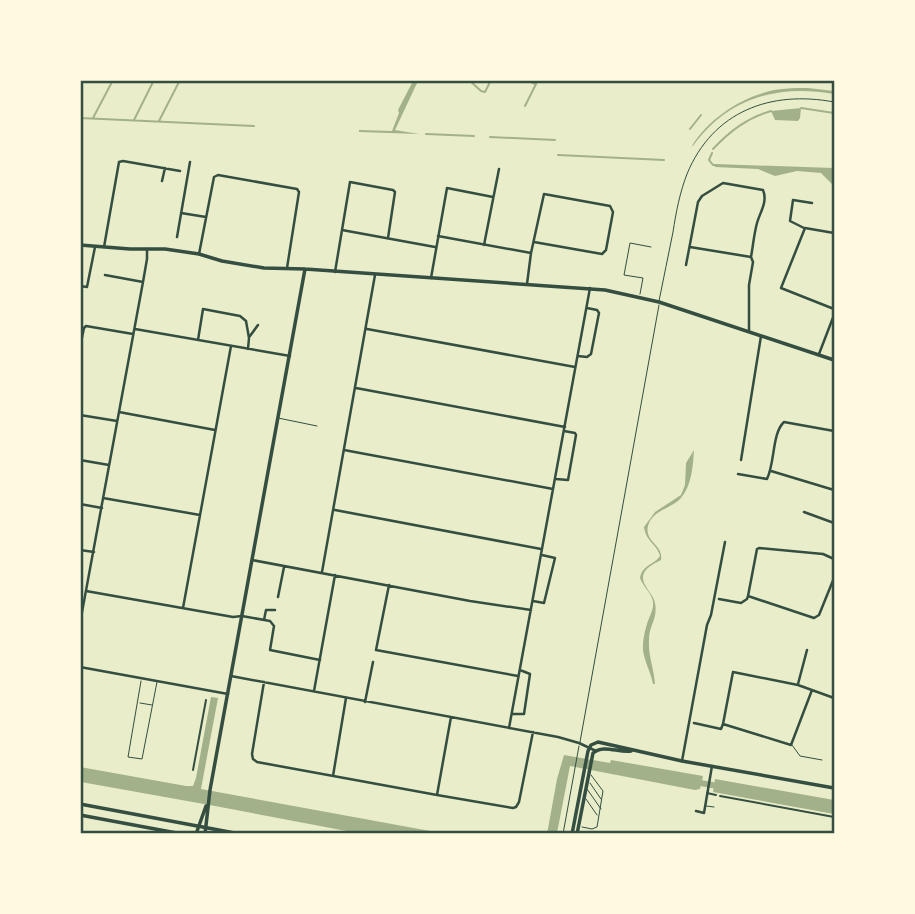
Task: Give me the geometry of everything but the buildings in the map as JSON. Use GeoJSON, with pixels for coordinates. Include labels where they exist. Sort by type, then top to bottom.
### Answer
{"type":"FeatureCollection","features":[{"type":"Feature","properties":{"kind":"street"},"geometry":{"type":"LineString","coordinates":[[104,247],[119,162],[180,170]]}},
{"type":"Feature","properties":{"kind":"street"},"geometry":{"type":"LineString","coordinates":[[177,237],[190,162]]}},
{"type":"Feature","properties":{"kind":"street"},"geometry":{"type":"LineString","coordinates":[[162,181],[165,168]]}},
{"type":"Feature","properties":{"kind":"street"},"geometry":{"type":"LineString","coordinates":[[484,245],[499,169]]}},
{"type":"Feature","properties":{"kind":"street"},"geometry":{"type":"LineString","coordinates":[[199,254],[214,177],[218,175],[297,189],[299,192],[287,268]]}},
{"type":"Feature","properties":{"kind":"street"},"geometry":{"type":"LineString","coordinates":[[335,272],[350,182],[395,192],[388,238]]}},
{"type":"Feature","properties":{"kind":"street"},"geometry":{"type":"LineString","coordinates":[[686,265],[698,202],[702,196],[723,183],[763,190],[765,195],[762,215],[757,220],[751,257],[753,262],[749,285],[749,331]]}},
{"type":"Feature","properties":{"kind":"street"},"geometry":{"type":"LineString","coordinates":[[431,278],[447,188],[493,197]]}},
{"type":"Feature","properties":{"kind":"street"},"geometry":{"type":"LineString","coordinates":[[527,284],[531,253],[544,194],[610,206],[613,212],[606,250],[602,254],[534,242]]}},
{"type":"Feature","properties":{"kind":"street"},"geometry":{"type":"LineString","coordinates":[[812,203],[793,200],[790,221],[805,228],[835,233]]}},
{"type":"Feature","properties":{"kind":"street"},"geometry":{"type":"LineString","coordinates":[[181,213],[206,217]]}},
{"type":"Feature","properties":{"kind":"street"},"geometry":{"type":"LineString","coordinates":[[805,228],[781,288],[835,309]]}},
{"type":"Feature","properties":{"kind":"street"},"geometry":{"type":"LineString","coordinates":[[342,230],[436,247]]}},
{"type":"Feature","properties":{"kind":"street"},"geometry":{"type":"LineString","coordinates":[[438,236],[531,253]]}},
{"type":"Feature","properties":{"kind":"street"},"geometry":{"type":"LineString","coordinates":[[80,245],[165,249],[264,268],[590,288],[639,296],[835,360]]}},
{"type":"Feature","properties":{"kind":"street"},"geometry":{"type":"LineString","coordinates":[[80,286],[87,287],[95,247]]}},
{"type":"Feature","properties":{"kind":"street"},"geometry":{"type":"LineString","coordinates":[[690,247],[751,257]]}},
{"type":"Feature","properties":{"kind":"street"},"geometry":{"type":"LineString","coordinates":[[80,622],[135,329],[147,249]]}},
{"type":"Feature","properties":{"kind":"street"},"geometry":{"type":"LineString","coordinates":[[205,834],[209,790],[306,269]]}},
{"type":"Feature","properties":{"kind":"street"},"geometry":{"type":"LineString","coordinates":[[104,275],[143,282]]}},
{"type":"Feature","properties":{"kind":"street"},"geometry":{"type":"LineString","coordinates":[[322,572],[375,275]]}},
{"type":"Feature","properties":{"kind":"street"},"geometry":{"type":"LineString","coordinates":[[509,728],[590,288]]}},
{"type":"Feature","properties":{"kind":"street"},"geometry":{"type":"LineString","coordinates":[[578,356],[587,357],[591,354],[599,313],[587,308]]}},
{"type":"Feature","properties":{"kind":"street"},"geometry":{"type":"LineString","coordinates":[[198,340],[204,309],[240,316],[246,321],[248,349]]}},
{"type":"Feature","properties":{"kind":"street"},"geometry":{"type":"LineString","coordinates":[[818,355],[835,315]]}},
{"type":"Feature","properties":{"kind":"street"},"geometry":{"type":"LineString","coordinates":[[248,338],[258,325]]}},
{"type":"Feature","properties":{"kind":"street"},"geometry":{"type":"LineString","coordinates":[[80,347],[86,326],[134,334]]}},
{"type":"Feature","properties":{"kind":"street"},"geometry":{"type":"LineString","coordinates":[[135,329],[290,356]]}},
{"type":"Feature","properties":{"kind":"street"},"geometry":{"type":"LineString","coordinates":[[367,329],[575,367]]}},
{"type":"Feature","properties":{"kind":"street"},"geometry":{"type":"LineString","coordinates":[[741,460],[761,336]]}},
{"type":"Feature","properties":{"kind":"street"},"geometry":{"type":"LineString","coordinates":[[183,608],[230,346]]}},
{"type":"Feature","properties":{"kind":"street"},"geometry":{"type":"LineString","coordinates":[[356,388],[575,433],[568,480],[556,478]]}},
{"type":"Feature","properties":{"kind":"street"},"geometry":{"type":"LineString","coordinates":[[119,411],[215,430]]}},
{"type":"Feature","properties":{"kind":"street"},"geometry":{"type":"LineString","coordinates":[[80,415],[117,421]]}},
{"type":"Feature","properties":{"kind":"street"},"geometry":{"type":"LineString","coordinates":[[738,474],[767,479],[779,428],[784,422],[835,431]]}},
{"type":"Feature","properties":{"kind":"street"},"geometry":{"type":"LineString","coordinates":[[344,450],[553,489]]}},
{"type":"Feature","properties":{"kind":"street"},"geometry":{"type":"LineString","coordinates":[[80,460],[109,466]]}},
{"type":"Feature","properties":{"kind":"street"},"geometry":{"type":"LineString","coordinates":[[771,471],[835,490]]}},
{"type":"Feature","properties":{"kind":"street"},"geometry":{"type":"LineString","coordinates":[[103,498],[200,515]]}},
{"type":"Feature","properties":{"kind":"street"},"geometry":{"type":"LineString","coordinates":[[80,504],[102,508]]}},
{"type":"Feature","properties":{"kind":"street"},"geometry":{"type":"LineString","coordinates":[[333,510],[541,550]]}},
{"type":"Feature","properties":{"kind":"street"},"geometry":{"type":"LineString","coordinates":[[804,512],[835,523]]}},
{"type":"Feature","properties":{"kind":"street"},"geometry":{"type":"LineString","coordinates":[[682,761],[725,542]]}},
{"type":"Feature","properties":{"kind":"street"},"geometry":{"type":"LineString","coordinates":[[719,599],[741,603],[747,599],[759,548],[824,554],[835,559]]}},
{"type":"Feature","properties":{"kind":"street"},"geometry":{"type":"LineString","coordinates":[[80,550],[94,552]]}},
{"type":"Feature","properties":{"kind":"street"},"geometry":{"type":"LineString","coordinates":[[533,601],[544,603],[555,558],[541,555]]}},
{"type":"Feature","properties":{"kind":"street"},"geometry":{"type":"LineString","coordinates":[[252,560],[531,610]]}},
{"type":"Feature","properties":{"kind":"street"},"geometry":{"type":"LineString","coordinates":[[278,597],[284,566]]}},
{"type":"Feature","properties":{"kind":"street"},"geometry":{"type":"LineString","coordinates":[[314,691],[335,575]]}},
{"type":"Feature","properties":{"kind":"street"},"geometry":{"type":"LineString","coordinates":[[748,596],[814,618],[819,615],[835,578]]}},
{"type":"Feature","properties":{"kind":"street"},"geometry":{"type":"LineString","coordinates":[[388,585],[376,650],[518,676]]}},
{"type":"Feature","properties":{"kind":"street"},"geometry":{"type":"LineString","coordinates":[[86,591],[270,621],[274,626],[270,650],[320,660]]}},
{"type":"Feature","properties":{"kind":"street"},"geometry":{"type":"LineString","coordinates":[[264,620],[266,610],[275,610]]}},
{"type":"Feature","properties":{"kind":"street"},"geometry":{"type":"LineString","coordinates":[[797,685],[807,650]]}},
{"type":"Feature","properties":{"kind":"street"},"geometry":{"type":"LineString","coordinates":[[365,702],[373,662]]}},
{"type":"Feature","properties":{"kind":"street"},"geometry":{"type":"LineString","coordinates":[[80,667],[228,694]]}},
{"type":"Feature","properties":{"kind":"street"},"geometry":{"type":"LineString","coordinates":[[512,714],[524,714],[530,674],[520,670]]}},
{"type":"Feature","properties":{"kind":"street"},"geometry":{"type":"LineString","coordinates":[[694,723],[722,729],[733,672],[797,685],[835,698]]}},
{"type":"Feature","properties":{"kind":"street"},"geometry":{"type":"LineString","coordinates":[[232,676],[533,732],[579,743],[596,751]]}},
{"type":"Feature","properties":{"kind":"street"},"geometry":{"type":"LineString","coordinates":[[264,682],[252,754],[257,762],[509,808],[516,807],[519,802],[533,732]]}},
{"type":"Feature","properties":{"kind":"street"},"geometry":{"type":"LineString","coordinates":[[723,724],[791,744],[812,690]]}},
{"type":"Feature","properties":{"kind":"street"},"geometry":{"type":"LineString","coordinates":[[333,776],[346,698]]}},
{"type":"Feature","properties":{"kind":"street"},"geometry":{"type":"LineString","coordinates":[[193,770],[206,700]]}},
{"type":"Feature","properties":{"kind":"street"},"geometry":{"type":"LineString","coordinates":[[437,795],[451,717]]}},
{"type":"Feature","properties":{"kind":"street"},"geometry":{"type":"LineString","coordinates":[[589,748],[598,742],[682,761],[835,788]]}},
{"type":"Feature","properties":{"kind":"street"},"geometry":{"type":"LineString","coordinates":[[577,834],[589,748]]}},
{"type":"Feature","properties":{"kind":"street"},"geometry":{"type":"LineString","coordinates":[[588,759],[603,748],[624,752],[633,750]]}},
{"type":"Feature","properties":{"kind":"street"},"geometry":{"type":"LineString","coordinates":[[696,811],[704,813],[712,766]]}},
{"type":"Feature","properties":{"kind":"street"},"geometry":{"type":"LineString","coordinates":[[572,834],[586,783]]}},
{"type":"Feature","properties":{"kind":"street"},"geometry":{"type":"LineString","coordinates":[[707,793],[835,817]]}},
{"type":"Feature","properties":{"kind":"street"},"geometry":{"type":"LineString","coordinates":[[80,804],[240,834]]}},
{"type":"Feature","properties":{"kind":"street"},"geometry":{"type":"LineString","coordinates":[[196,834],[207,805]]}},
{"type":"Feature","properties":{"kind":"street"},"geometry":{"type":"LineString","coordinates":[[80,815],[182,834]]}},
{"type":"Feature","properties":{"kind":"lane"},"geometry":{"type":"LineString","coordinates":[[564,834],[659,302],[680,197],[690,167],[708,140],[733,117],[754,106],[792,98],[835,102]]}},
{"type":"Feature","properties":{"kind":"lane"},"geometry":{"type":"LineString","coordinates":[[639,296],[643,278],[624,275],[630,243],[651,247]]}},
{"type":"Feature","properties":{"kind":"lane"},"geometry":{"type":"LineString","coordinates":[[278,418],[317,425]]}},
{"type":"Feature","properties":{"kind":"lane"},"geometry":{"type":"LineString","coordinates":[[141,679],[128,757],[142,759],[157,681]]}},
{"type":"Feature","properties":{"kind":"lane"},"geometry":{"type":"LineString","coordinates":[[137,702],[153,705]]}},
{"type":"Feature","properties":{"kind":"lane"},"geometry":{"type":"LineString","coordinates":[[791,744],[800,756],[822,760]]}},
{"type":"Feature","properties":{"kind":"lane"},"geometry":{"type":"LineString","coordinates":[[586,783],[602,801]]}},
{"type":"Feature","properties":{"kind":"lane"},"geometry":{"type":"LineString","coordinates":[[573,828],[597,827],[603,791],[586,783]]}},
{"type":"Feature","properties":{"kind":"lane"},"geometry":{"type":"LineString","coordinates":[[586,783],[601,809]]}},
{"type":"Feature","properties":{"kind":"lane"},"geometry":{"type":"LineString","coordinates":[[586,783],[598,817]]}},
{"type":"Feature","properties":{"kind":"lane"},"geometry":{"type":"LineString","coordinates":[[705,805],[714,807]]}},
{"type":"Feature","properties":{"kind":"shaded area"},"geometry":{"type":"Polygon","coordinates":[[[413,81],[418,81],[395,130],[419,134],[359,132],[392,131],[398,110],[413,81]]]}},
{"type":"Feature","properties":{"kind":"shaded area"},"geometry":{"type":"Polygon","coordinates":[[[808,88],[834,91],[834,94],[793,91],[755,98],[722,116],[692,146],[714,120],[743,101],[774,90],[808,88]]]}},
{"type":"Feature","properties":{"kind":"shaded area"},"geometry":{"type":"Polygon","coordinates":[[[801,108],[798,121],[775,120],[771,111],[801,108]]]}},
{"type":"Feature","properties":{"kind":"shaded area"},"geometry":{"type":"Polygon","coordinates":[[[715,164],[834,168],[834,186],[821,173],[797,171],[775,176],[758,169],[715,167],[715,164]]]}},
{"type":"Feature","properties":{"kind":"shaded area"},"geometry":{"type":"Polygon","coordinates":[[[694,450],[691,475],[685,493],[677,502],[653,516],[648,526],[649,536],[661,555],[661,560],[651,565],[643,577],[656,609],[649,640],[653,684],[643,646],[653,602],[640,578],[643,570],[660,556],[644,527],[655,512],[681,495],[685,485],[686,463],[694,450]]]}},
{"type":"Feature","properties":{"kind":"shaded area"},"geometry":{"type":"Polygon","coordinates":[[[211,697],[218,698],[201,789],[441,833],[357,833],[81,782],[80,767],[193,786],[211,697]]]}},
{"type":"Feature","properties":{"kind":"shaded area"},"geometry":{"type":"Polygon","coordinates":[[[564,755],[703,776],[700,789],[695,790],[570,766],[557,833],[547,834],[564,755]]]}},
{"type":"Feature","properties":{"kind":"shaded area"},"geometry":{"type":"Polygon","coordinates":[[[715,779],[834,800],[834,814],[713,792],[715,779]]]}},
{"type":"Feature","properties":{"kind":"waterway"},"geometry":{"type":"LineString","coordinates":[[93,118],[113,80]]}},
{"type":"Feature","properties":{"kind":"waterway"},"geometry":{"type":"LineString","coordinates":[[134,120],[154,80]]}},
{"type":"Feature","properties":{"kind":"waterway"},"geometry":{"type":"LineString","coordinates":[[159,121],[180,80]]}},
{"type":"Feature","properties":{"kind":"waterway"},"geometry":{"type":"LineString","coordinates":[[469,80],[485,92],[491,80]]}},
{"type":"Feature","properties":{"kind":"waterway"},"geometry":{"type":"LineString","coordinates":[[527,80],[535,84]]}},
{"type":"Feature","properties":{"kind":"waterway"},"geometry":{"type":"LineString","coordinates":[[525,106],[538,80]]}},
{"type":"Feature","properties":{"kind":"waterway"},"geometry":{"type":"LineString","coordinates":[[801,108],[834,113]]}},
{"type":"Feature","properties":{"kind":"waterway"},"geometry":{"type":"LineString","coordinates":[[713,149],[739,126],[771,111]]}},
{"type":"Feature","properties":{"kind":"waterway"},"geometry":{"type":"LineString","coordinates":[[690,129],[701,115]]}},
{"type":"Feature","properties":{"kind":"waterway"},"geometry":{"type":"LineString","coordinates":[[80,118],[254,126]]}},
{"type":"Feature","properties":{"kind":"waterway"},"geometry":{"type":"LineString","coordinates":[[426,134],[474,136]]}},
{"type":"Feature","properties":{"kind":"waterway"},"geometry":{"type":"LineString","coordinates":[[490,137],[555,140]]}},
{"type":"Feature","properties":{"kind":"waterway"},"geometry":{"type":"LineString","coordinates":[[712,153],[709,160],[715,165]]}},
{"type":"Feature","properties":{"kind":"waterway"},"geometry":{"type":"LineString","coordinates":[[558,155],[664,160]]}},
{"type":"Feature","properties":{"kind":"waterway"},"geometry":{"type":"LineString","coordinates":[[695,782],[723,787]]}}]}
